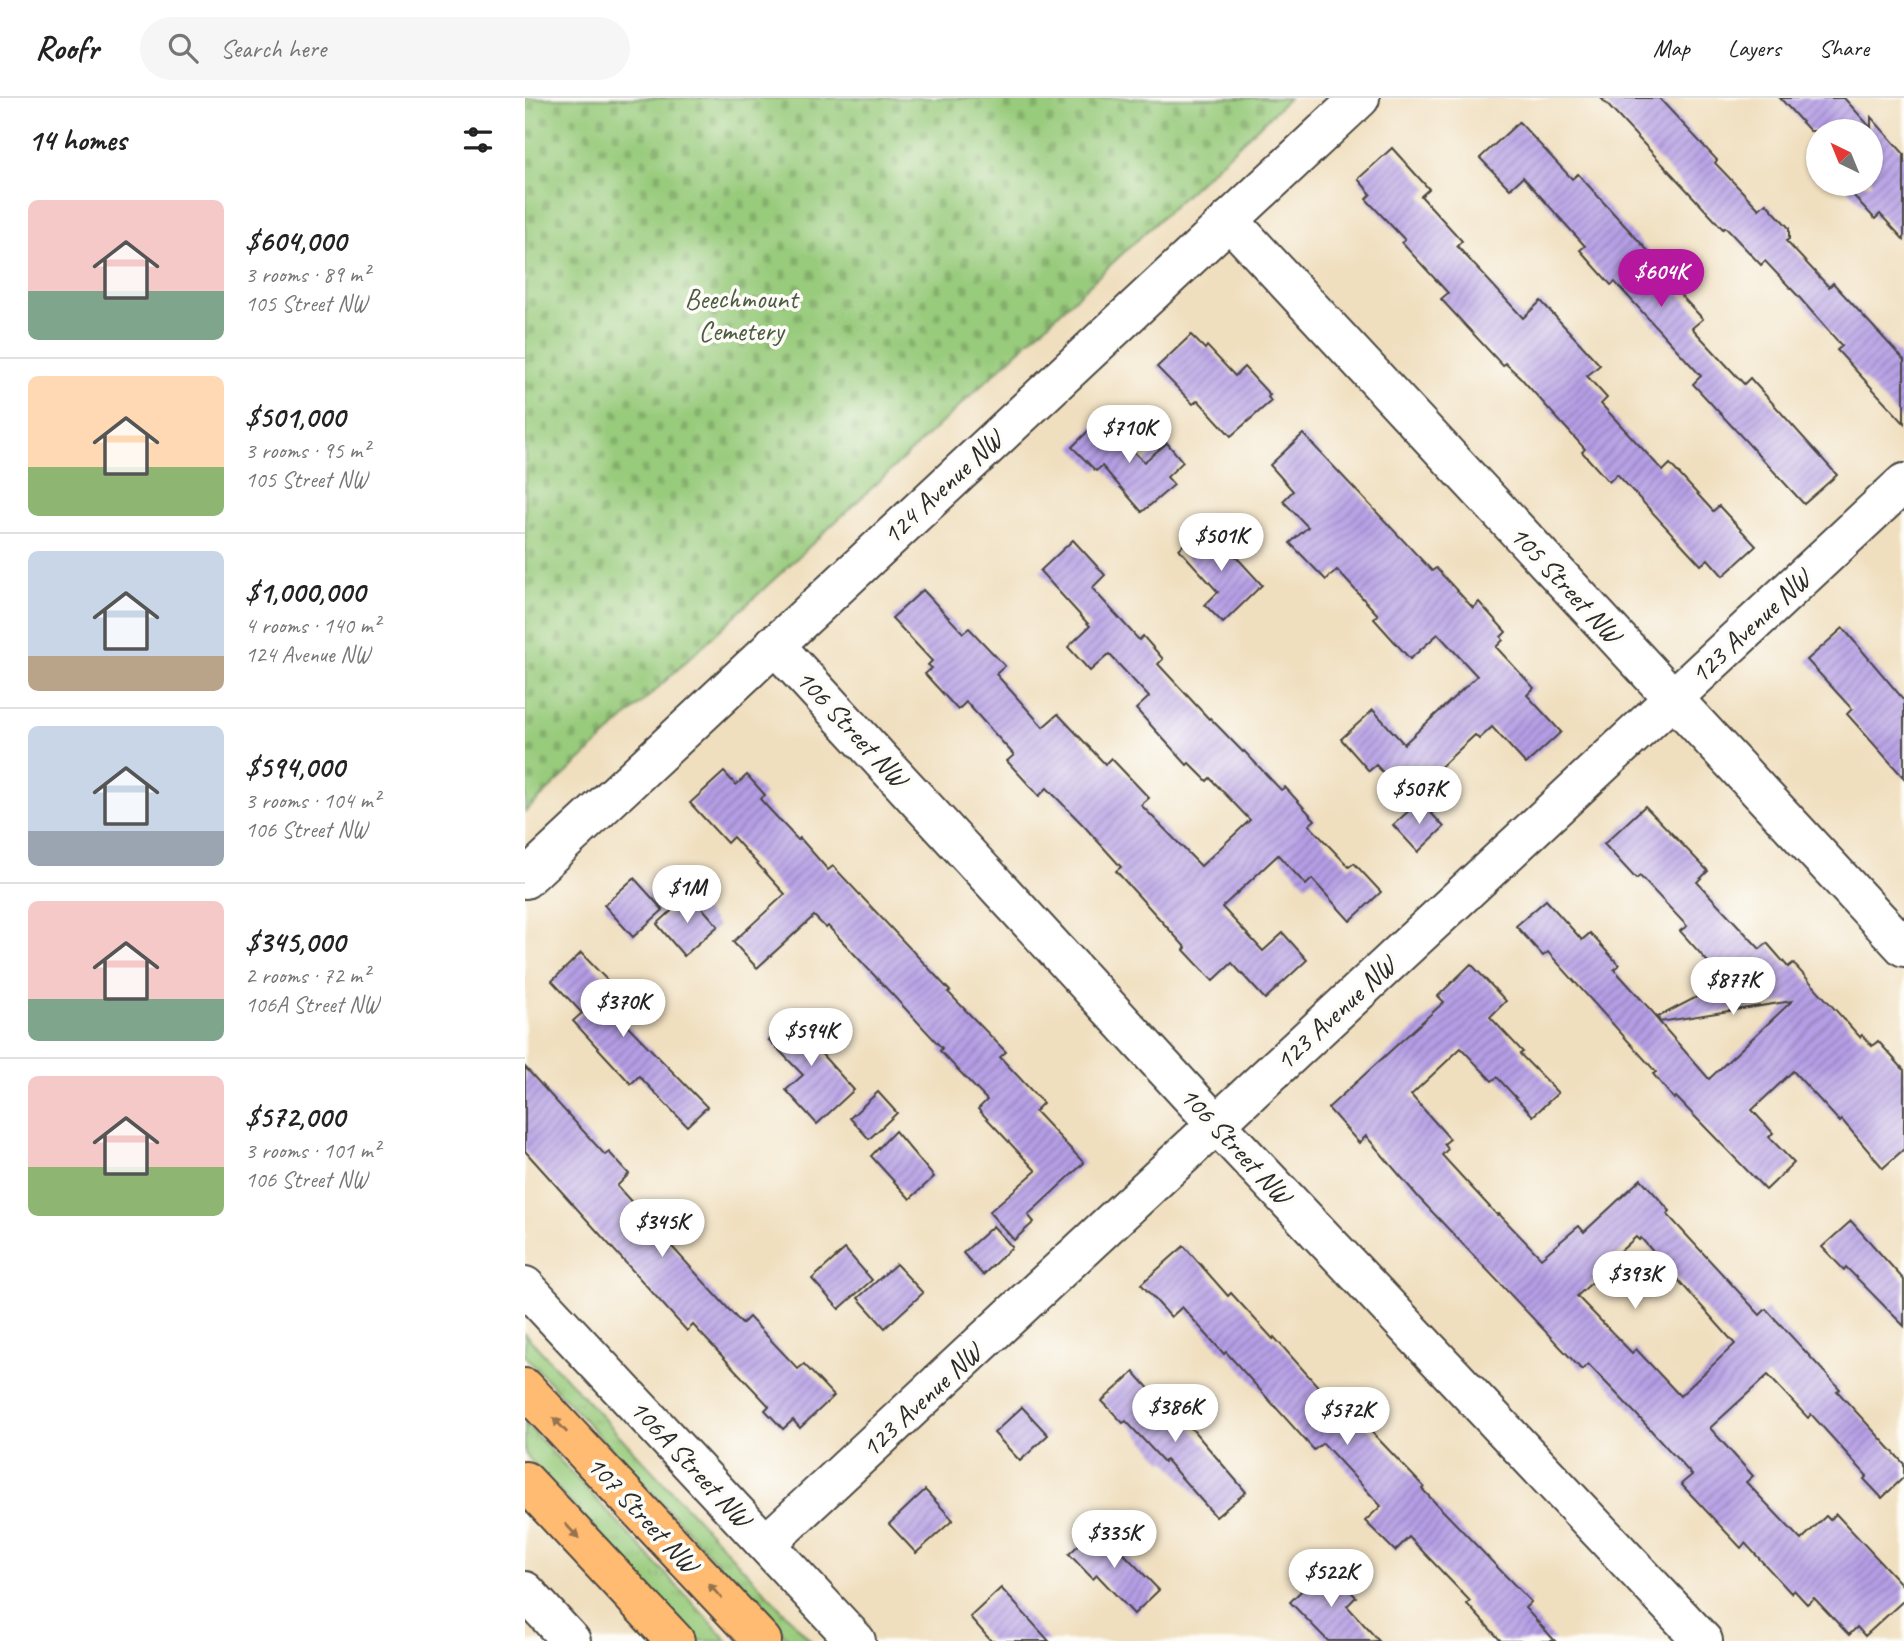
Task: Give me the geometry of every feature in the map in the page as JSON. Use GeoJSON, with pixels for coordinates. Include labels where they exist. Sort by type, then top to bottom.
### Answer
{"type":"FeatureCollection","features":[{"type":"Feature","properties":{"kind":"main road","name":"107 Street NW"},"geometry":{"type":"LineString","coordinates":[[525,1388],[762,1641]]}},
{"type":"Feature","properties":{"kind":"main road"},"geometry":{"type":"LineString","coordinates":[[525,1481],[675,1641]]}},
{"type":"Feature","properties":{"kind":"street","name":"124 Avenue NW"},"geometry":{"type":"LineString","coordinates":[[525,878],[1360,98]]}},
{"type":"Feature","properties":{"kind":"street","name":"105 Street NW"},"geometry":{"type":"LineString","coordinates":[[1229,220],[1904,947]]}},
{"type":"Feature","properties":{"kind":"street","name":"123 Avenue NW"},"geometry":{"type":"LineString","coordinates":[[767,1543],[1904,483]]}},
{"type":"Feature","properties":{"kind":"street","name":"106 Street NW"},"geometry":{"type":"LineString","coordinates":[[774,644],[1216,1124],[1703,1641]]}},
{"type":"Feature","properties":{"kind":"street","name":"106A Street NW"},"geometry":{"type":"LineString","coordinates":[[525,1286],[856,1641]]}},
{"type":"Feature","properties":{"kind":"street"},"geometry":{"type":"LineString","coordinates":[[525,1591],[571,1641]]}},
{"type":"Feature","properties":{"kind":"green space","name":"Beechmount Cemetery"},"geometry":{"type":"Polygon","coordinates":[[[525,98],[1289,98],[525,812],[525,98]]]}},
{"type":"Feature","properties":{"kind":"green space"},"geometry":{"type":"Polygon","coordinates":[[[525,1334],[811,1641],[790,1641],[525,1356],[525,1334]]]}},
{"type":"Feature","properties":{"kind":"green space"},"geometry":{"type":"Polygon","coordinates":[[[525,1423],[728,1641],[699,1641],[525,1454],[525,1423]]]}},
{"type":"Feature","properties":{"kind":"building"},"geometry":{"type":"Polygon","coordinates":[[[1601,98],[1659,98],[1759,209],[1766,203],[1789,228],[1789,239],[1786,241],[1829,287],[1833,283],[1904,360],[1904,423],[1837,350],[1842,346],[1798,296],[1765,261],[1761,265],[1725,227],[1723,229],[1601,98]]]}},
{"type":"Feature","properties":{"kind":"building"},"geometry":{"type":"Polygon","coordinates":[[[1780,98],[1844,98],[1863,119],[1806,119],[1806,127],[1780,98]]]}},
{"type":"Feature","properties":{"kind":"building"},"geometry":{"type":"Polygon","coordinates":[[[1519,122],[1572,179],[1578,174],[1649,252],[1644,256],[1703,319],[1692,328],[1744,384],[1750,378],[1837,475],[1804,504],[1693,384],[1701,376],[1615,282],[1611,285],[1580,250],[1585,246],[1523,177],[1510,189],[1480,158],[1519,122]]]}},
{"type":"Feature","properties":{"kind":"building"},"geometry":{"type":"Polygon","coordinates":[[[1883,130],[1904,154],[1904,240],[1880,214],[1875,219],[1854,196],[1883,196],[1883,130]]]}},
{"type":"Feature","properties":{"kind":"building"},"geometry":{"type":"Polygon","coordinates":[[[1392,148],[1429,189],[1421,196],[1462,241],[1457,246],[1523,318],[1541,301],[1600,365],[1587,376],[1607,398],[1601,404],[1663,471],[1670,464],[1713,511],[1719,506],[1756,546],[1723,576],[1708,559],[1701,565],[1617,474],[1609,482],[1582,452],[1585,449],[1520,377],[1505,363],[1503,366],[1441,299],[1448,293],[1402,243],[1405,240],[1366,199],[1371,194],[1358,179],[1392,148]]]}},
{"type":"Feature","properties":{"kind":"building"},"geometry":{"type":"Polygon","coordinates":[[[1191,335],[1205,349],[1207,346],[1235,376],[1244,367],[1270,395],[1268,397],[1271,401],[1231,436],[1198,400],[1193,404],[1157,367],[1191,335]]]}},
{"type":"Feature","properties":{"kind":"building"},"geometry":{"type":"Polygon","coordinates":[[[1100,419],[1144,462],[1167,443],[1183,462],[1167,477],[1174,485],[1142,512],[1102,466],[1096,471],[1072,447],[1100,419]]]}},
{"type":"Feature","properties":{"kind":"building"},"geometry":{"type":"Polygon","coordinates":[[[1303,434],[1432,571],[1436,568],[1473,608],[1479,602],[1506,632],[1496,647],[1534,688],[1527,695],[1561,732],[1526,764],[1492,727],[1479,739],[1475,735],[1407,798],[1376,765],[1369,771],[1341,739],[1373,710],[1404,744],[1477,676],[1438,634],[1410,659],[1374,619],[1378,615],[1337,570],[1326,580],[1290,543],[1308,527],[1283,501],[1293,491],[1270,465],[1303,434]]]}},
{"type":"Feature","properties":{"kind":"building"},"geometry":{"type":"Polygon","coordinates":[[[1206,524],[1262,585],[1223,623],[1205,605],[1218,592],[1179,549],[1206,524]]]}},
{"type":"Feature","properties":{"kind":"building"},"geometry":{"type":"Polygon","coordinates":[[[1073,540],[1105,575],[1092,588],[1139,640],[1143,636],[1163,659],[1158,664],[1281,790],[1285,787],[1315,820],[1309,825],[1349,867],[1354,863],[1381,892],[1350,921],[1312,879],[1306,885],[1278,855],[1222,907],[1263,951],[1283,933],[1307,960],[1265,999],[1232,963],[1213,981],[1116,871],[1121,867],[1084,826],[1047,788],[1039,796],[1007,761],[1014,755],[966,702],[958,710],[925,674],[932,668],[928,665],[932,661],[892,618],[923,590],[963,633],[969,628],[1005,666],[996,674],[1043,727],[1058,714],[1105,764],[1111,758],[1149,798],[1141,805],[1201,866],[1250,820],[1210,778],[1207,781],[1189,763],[1187,765],[1136,709],[1149,697],[1109,654],[1090,671],[1068,647],[1090,626],[1040,571],[1073,540]]]}},
{"type":"Feature","properties":{"kind":"building"},"geometry":{"type":"Polygon","coordinates":[[[1843,628],[1904,700],[1904,778],[1847,714],[1852,709],[1807,660],[1843,628]]]}},
{"type":"Feature","properties":{"kind":"building"},"geometry":{"type":"Polygon","coordinates":[[[724,772],[736,785],[747,775],[765,795],[760,799],[798,840],[800,838],[828,870],[833,866],[950,991],[948,992],[1006,1052],[1000,1057],[1043,1103],[1035,1111],[1084,1163],[1028,1215],[1034,1222],[1014,1240],[989,1212],[1036,1171],[978,1109],[987,1100],[828,926],[826,928],[814,916],[757,968],[733,942],[785,894],[733,837],[727,843],[690,803],[724,772]]]}},
{"type":"Feature","properties":{"kind":"building"},"geometry":{"type":"Polygon","coordinates":[[[1420,801],[1444,827],[1418,852],[1393,825],[1420,801]]]}},
{"type":"Feature","properties":{"kind":"building"},"geometry":{"type":"Polygon","coordinates":[[[1645,806],[1708,871],[1697,882],[1760,949],[1767,943],[1788,967],[1793,963],[1860,1037],[1862,1035],[1872,1046],[1878,1041],[1904,1070],[1904,1149],[1883,1168],[1842,1120],[1840,1122],[1793,1071],[1752,1110],[1773,1133],[1769,1137],[1794,1163],[1766,1190],[1676,1097],[1674,1099],[1653,1074],[1656,1072],[1548,952],[1543,956],[1516,926],[1546,900],[1582,940],[1590,933],[1619,965],[1614,969],[1709,1079],[1792,1001],[1660,1022],[1658,1017],[1726,982],[1680,931],[1687,926],[1640,876],[1636,879],[1604,844],[1645,806]]]}},
{"type":"Feature","properties":{"kind":"building"},"geometry":{"type":"Polygon","coordinates":[[[634,878],[663,910],[633,937],[604,905],[634,878]]]}},
{"type":"Feature","properties":{"kind":"building"},"geometry":{"type":"Polygon","coordinates":[[[690,894],[718,926],[684,956],[657,924],[690,894]]]}},
{"type":"Feature","properties":{"kind":"building"},"geometry":{"type":"Polygon","coordinates":[[[581,953],[608,981],[599,990],[627,1021],[625,1023],[707,1107],[687,1126],[639,1076],[631,1084],[573,1021],[582,1013],[552,981],[581,953]]]}},
{"type":"Feature","properties":{"kind":"building"},"geometry":{"type":"Polygon","coordinates":[[[1471,964],[1506,1001],[1490,1017],[1523,1052],[1520,1054],[1558,1093],[1533,1116],[1497,1077],[1492,1081],[1461,1048],[1411,1095],[1450,1139],[1444,1144],[1448,1149],[1442,1155],[1497,1215],[1499,1214],[1541,1258],[1579,1226],[1584,1232],[1641,1179],[1670,1211],[1667,1214],[1760,1315],[1766,1309],[1904,1464],[1904,1477],[1882,1498],[1864,1479],[1867,1476],[1811,1414],[1808,1418],[1768,1375],[1710,1428],[1753,1476],[1746,1482],[1801,1540],[1826,1516],[1830,1520],[1836,1514],[1904,1587],[1904,1600],[1865,1636],[1857,1627],[1849,1635],[1814,1598],[1807,1604],[1794,1590],[1791,1593],[1745,1543],[1741,1548],[1681,1484],[1692,1475],[1636,1414],[1588,1364],[1582,1370],[1420,1199],[1366,1136],[1359,1143],[1328,1108],[1444,1002],[1438,996],[1471,964]],[[1636,1237],[1596,1274],[1598,1277],[1577,1296],[1632,1353],[1636,1349],[1680,1396],[1735,1344],[1641,1238],[1639,1240],[1636,1237]]]}},
{"type":"Feature","properties":{"kind":"building"},"geometry":{"type":"Polygon","coordinates":[[[800,1011],[828,1040],[818,1050],[854,1090],[817,1124],[786,1090],[803,1075],[769,1040],[800,1011]]]}},
{"type":"Feature","properties":{"kind":"building"},"geometry":{"type":"Polygon","coordinates":[[[525,1067],[605,1155],[609,1152],[629,1174],[617,1186],[742,1324],[749,1317],[798,1369],[804,1364],[834,1396],[800,1428],[793,1420],[783,1429],[765,1410],[769,1406],[693,1325],[687,1331],[525,1151],[525,1067]]]}},
{"type":"Feature","properties":{"kind":"building"},"geometry":{"type":"Polygon","coordinates":[[[878,1092],[897,1113],[869,1139],[850,1118],[878,1092]]]}},
{"type":"Feature","properties":{"kind":"building"},"geometry":{"type":"Polygon","coordinates":[[[895,1131],[934,1177],[910,1199],[871,1156],[895,1131]]]}},
{"type":"Feature","properties":{"kind":"building"},"geometry":{"type":"Polygon","coordinates":[[[1851,1221],[1904,1280],[1904,1326],[1846,1267],[1844,1270],[1822,1247],[1851,1221]]]}},
{"type":"Feature","properties":{"kind":"building"},"geometry":{"type":"Polygon","coordinates":[[[993,1226],[1012,1247],[983,1275],[963,1253],[993,1226]]]}},
{"type":"Feature","properties":{"kind":"building"},"geometry":{"type":"Polygon","coordinates":[[[1184,1246],[1228,1296],[1231,1293],[1273,1339],[1274,1337],[1338,1409],[1344,1403],[1424,1487],[1422,1489],[1531,1602],[1525,1608],[1555,1641],[1501,1641],[1467,1604],[1470,1601],[1409,1537],[1395,1551],[1365,1521],[1381,1506],[1323,1443],[1314,1450],[1182,1307],[1171,1317],[1141,1284],[1184,1246]]]}},
{"type":"Feature","properties":{"kind":"building"},"geometry":{"type":"Polygon","coordinates":[[[845,1249],[872,1280],[839,1309],[812,1279],[845,1249]]]}},
{"type":"Feature","properties":{"kind":"building"},"geometry":{"type":"Polygon","coordinates":[[[896,1264],[923,1293],[885,1328],[858,1298],[896,1264]]]}},
{"type":"Feature","properties":{"kind":"building"},"geometry":{"type":"Polygon","coordinates":[[[1134,1372],[1177,1420],[1181,1416],[1246,1492],[1216,1517],[1166,1460],[1164,1462],[1126,1421],[1123,1423],[1102,1401],[1134,1372]]]}},
{"type":"Feature","properties":{"kind":"building"},"geometry":{"type":"Polygon","coordinates":[[[1022,1407],[1048,1435],[1020,1461],[994,1433],[1022,1407]]]}},
{"type":"Feature","properties":{"kind":"building"},"geometry":{"type":"Polygon","coordinates":[[[925,1490],[953,1520],[916,1553],[889,1524],[925,1490]]]}},
{"type":"Feature","properties":{"kind":"building"},"geometry":{"type":"Polygon","coordinates":[[[1098,1527],[1159,1590],[1134,1614],[1097,1575],[1093,1579],[1069,1554],[1098,1527]]]}},
{"type":"Feature","properties":{"kind":"building"},"geometry":{"type":"Polygon","coordinates":[[[1327,1566],[1356,1597],[1347,1606],[1379,1641],[1328,1641],[1290,1602],[1327,1566]]]}},
{"type":"Feature","properties":{"kind":"building"},"geometry":{"type":"Polygon","coordinates":[[[1001,1588],[1049,1641],[991,1641],[970,1617],[1001,1588]]]}}]}
